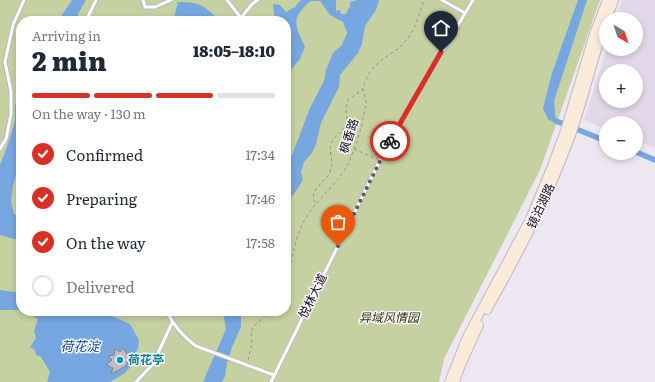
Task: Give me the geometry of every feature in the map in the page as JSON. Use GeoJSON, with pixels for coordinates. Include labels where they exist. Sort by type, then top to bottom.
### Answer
{"type":"FeatureCollection","features":[{"type":"Feature","properties":{"kind":"street"},"geometry":{"type":"LineString","coordinates":[[574,114],[593,38],[607,0]]}},
{"type":"Feature","properties":{"kind":"street"},"geometry":{"type":"LineString","coordinates":[[609,12],[614,0]]}},
{"type":"Feature","properties":{"kind":"street"},"geometry":{"type":"LineString","coordinates":[[568,132],[599,41]]}},
{"type":"Feature","properties":{"kind":"street","name":"镜泊湖路"},"geometry":{"type":"LineString","coordinates":[[449,382],[454,366],[474,324],[530,219],[568,132]]}},
{"type":"Feature","properties":{"kind":"street","name":"镜泊湖路"},"geometry":{"type":"LineString","coordinates":[[455,382],[461,364],[481,320],[514,262],[559,168],[568,132]]}},
{"type":"Feature","properties":{"kind":"lane"},"geometry":{"type":"LineString","coordinates":[[17,16],[24,0]]}},
{"type":"Feature","properties":{"kind":"lane"},"geometry":{"type":"LineString","coordinates":[[89,16],[96,0]]}},
{"type":"Feature","properties":{"kind":"lane"},"geometry":{"type":"LineString","coordinates":[[142,0],[145,7],[155,7],[171,0]]}},
{"type":"Feature","properties":{"kind":"lane"},"geometry":{"type":"LineString","coordinates":[[227,0],[238,16]]}},
{"type":"Feature","properties":{"kind":"lane"},"geometry":{"type":"LineString","coordinates":[[244,16],[252,4],[258,0]]}},
{"type":"Feature","properties":{"kind":"lane"},"geometry":{"type":"LineString","coordinates":[[442,0],[465,13]]}},
{"type":"Feature","properties":{"kind":"lane","name":"悦林大道"},"geometry":{"type":"LineString","coordinates":[[271,382],[394,132],[473,0]]}},
{"type":"Feature","properties":{"kind":"lane"},"geometry":{"type":"LineString","coordinates":[[0,149],[6,139],[12,114],[11,91],[5,62],[13,25],[16,18]]}},
{"type":"Feature","properties":{"kind":"lane"},"geometry":{"type":"LineString","coordinates":[[170,316],[172,323],[189,341],[196,346],[274,375]]}},
{"type":"Feature","properties":{"kind":"lane"},"geometry":{"type":"LineString","coordinates":[[136,382],[153,364],[172,323]]}},
{"type":"Feature","properties":{"kind":"path"},"geometry":{"type":"LineString","coordinates":[[316,203],[313,199],[314,192],[329,175],[332,165],[330,148],[333,138],[342,131],[347,124],[346,110],[348,100],[363,88],[370,72],[402,45],[417,23],[424,0]]}},
{"type":"Feature","properties":{"kind":"path","name":"枫香路"},"geometry":{"type":"LineString","coordinates":[[291,259],[302,224],[316,203],[336,184],[348,164],[354,149],[366,101],[363,88]]}},
{"type":"Feature","properties":{"kind":"path"},"geometry":{"type":"LineString","coordinates":[[354,149],[380,160]]}},
{"type":"Feature","properties":{"kind":"path"},"geometry":{"type":"LineString","coordinates":[[247,364],[252,343],[251,332],[253,327],[265,316]]}},
{"type":"Feature","properties":{"kind":"shaded area"},"geometry":{"type":"Polygon","coordinates":[[[622,0],[655,0],[655,148],[643,143],[643,116],[599,116],[599,126],[584,120],[599,74],[599,108],[643,108],[643,64],[602,64],[605,56],[643,56],[643,12],[618,12],[622,0]]]}},
{"type":"Feature","properties":{"kind":"green space","name":"异域风情园"},"geometry":{"type":"Polygon","coordinates":[[[0,0],[600,0],[540,170],[444,359],[439,382],[0,382],[0,0]]]}},
{"type":"Feature","properties":{"kind":"water"},"geometry":{"type":"Polygon","coordinates":[[[72,0],[86,0],[78,16],[61,16],[72,0]]]}},
{"type":"Feature","properties":{"kind":"water"},"geometry":{"type":"Polygon","coordinates":[[[301,0],[336,0],[336,11],[340,10],[341,14],[346,14],[350,8],[350,2],[358,0],[379,0],[376,10],[365,26],[362,44],[358,53],[340,75],[339,87],[321,123],[316,144],[312,153],[304,162],[301,172],[303,180],[291,198],[291,155],[310,108],[324,81],[326,70],[333,53],[342,45],[347,33],[343,22],[330,15],[320,1],[311,1],[304,7],[297,17],[297,27],[305,47],[300,59],[291,70],[291,16],[274,16],[273,4],[280,5],[286,12],[295,7],[301,0]]]}},
{"type":"Feature","properties":{"kind":"water"},"geometry":{"type":"Polygon","coordinates":[[[578,0],[587,0],[554,101],[555,113],[549,121],[543,108],[552,73],[578,0]]]}},
{"type":"Feature","properties":{"kind":"water"},"geometry":{"type":"Polygon","coordinates":[[[178,2],[191,2],[202,6],[215,16],[174,16],[178,2]]]}},
{"type":"Feature","properties":{"kind":"water"},"geometry":{"type":"Polygon","coordinates":[[[16,103],[16,175],[11,201],[14,214],[16,215],[16,240],[0,235],[0,165],[15,121],[16,103]]]}},
{"type":"Feature","properties":{"kind":"water"},"geometry":{"type":"Polygon","coordinates":[[[0,290],[16,292],[16,310],[0,310],[0,290]]]}},
{"type":"Feature","properties":{"kind":"water","name":"荷花淀"},"geometry":{"type":"Polygon","coordinates":[[[32,316],[112,316],[130,324],[139,340],[138,348],[131,366],[125,373],[110,382],[47,382],[50,372],[41,357],[36,355],[35,350],[30,347],[36,338],[34,331],[38,319],[32,316]]]}},
{"type":"Feature","properties":{"kind":"water"},"geometry":{"type":"Polygon","coordinates":[[[224,316],[241,316],[241,327],[232,347],[225,376],[222,382],[203,382],[226,329],[224,316]]]}},
{"type":"Feature","properties":{"kind":"building","name":"荷花亭"},"geometry":{"type":"Polygon","coordinates":[[[124,348],[127,355],[130,354],[130,358],[126,366],[111,374],[113,368],[106,365],[112,360],[108,356],[114,355],[115,349],[120,352],[124,348]]]}},
{"type":"Feature","properties":{"kind":"waterway"},"geometry":{"type":"LineString","coordinates":[[551,111],[553,119],[556,121],[599,138]]}},
{"type":"Feature","properties":{"kind":"waterway"},"geometry":{"type":"LineString","coordinates":[[643,155],[655,160]]}},
{"type":"Feature","properties":{"kind":"way so far"},"geometry":{"type":"LineString","coordinates":[[338,246],[390,141]]}},
{"type":"Feature","properties":{"kind":"place","name":"荷花亭"},"geometry":{"type":"Point","coordinates":[120,360]}},
{"type":"Feature","properties":{"kind":"route"},"geometry":{"type":"LineString","coordinates":[[390,141],[441,52]]}}]}
